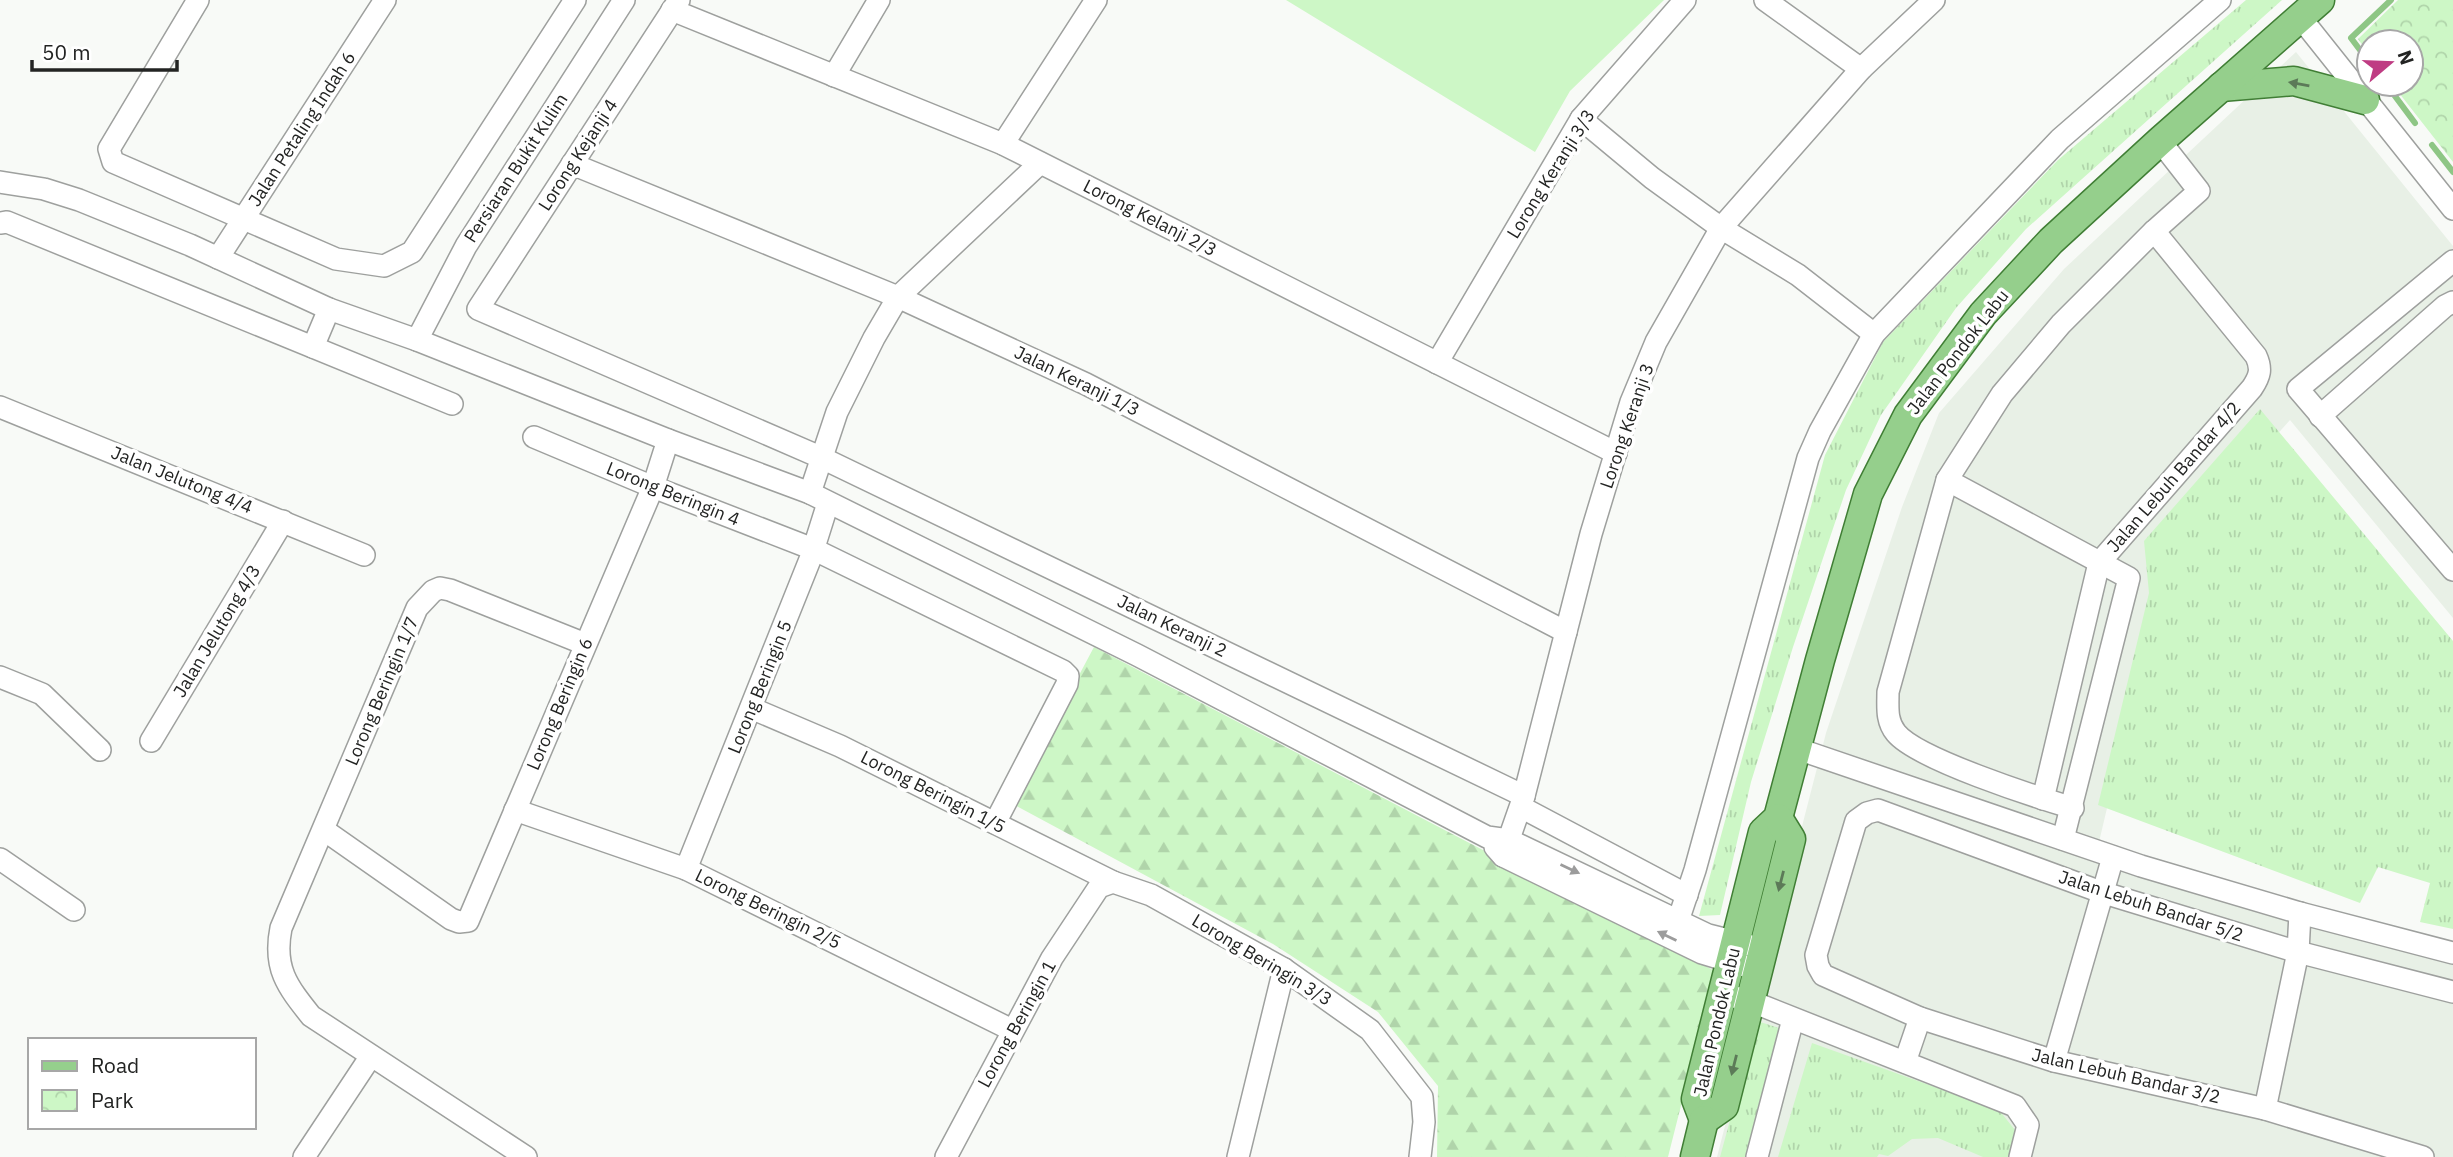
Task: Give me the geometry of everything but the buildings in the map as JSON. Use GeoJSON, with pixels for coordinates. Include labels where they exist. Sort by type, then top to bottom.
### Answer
{"type":"FeatureCollection","features":[{"type":"Feature","properties":{"kind":"main road","name":"Jalan Pondok Labu"},"geometry":{"type":"LineString","coordinates":[[1778,818],[1791,839],[1724,1106],[1704,1120],[1696,1099],[1763,832],[1778,818],[1795,748],[1868,494],[1908,415],[1983,314],[2051,241],[2310,8]]}},
{"type":"Feature","properties":{"kind":"main road"},"geometry":{"type":"LineString","coordinates":[[2221,87],[2294,81],[2365,100]]}},
{"type":"Feature","properties":{"kind":"main road"},"geometry":{"type":"LineString","coordinates":[[1695,1157],[1704,1120]]}},
{"type":"Feature","properties":{"kind":"street"},"geometry":{"type":"LineString","coordinates":[[198,0],[109,149],[113,162],[336,259],[384,266],[412,253],[575,0]]}},
{"type":"Feature","properties":{"kind":"street","name":"Jalan Petaling Indah 6"},"geometry":{"type":"LineString","coordinates":[[218,258],[385,0]]}},
{"type":"Feature","properties":{"kind":"street","name":"Persiaran Bukit Kulim"},"geometry":{"type":"LineString","coordinates":[[416,340],[466,246],[624,0]]}},
{"type":"Feature","properties":{"kind":"street"},"geometry":{"type":"LineString","coordinates":[[834,76],[879,0]]}},
{"type":"Feature","properties":{"kind":"street"},"geometry":{"type":"LineString","coordinates":[[1003,144],[1096,0]]}},
{"type":"Feature","properties":{"kind":"street","name":"Lorong Keranji 3/3"},"geometry":{"type":"LineString","coordinates":[[1437,363],[1581,119],[1685,0]]}},
{"type":"Feature","properties":{"kind":"street"},"geometry":{"type":"LineString","coordinates":[[1765,0],[1861,69]]}},
{"type":"Feature","properties":{"kind":"street","name":"Lorong Keranji 3"},"geometry":{"type":"LineString","coordinates":[[1506,848],[1522,802],[1566,632],[1631,402],[1656,342],[1721,228],[1861,69],[1934,0]]}},
{"type":"Feature","properties":{"kind":"street"},"geometry":{"type":"LineString","coordinates":[[1678,921],[1808,458],[1820,430],[1874,334],[2060,139],[2220,0]]}},
{"type":"Feature","properties":{"kind":"street","name":"Lorong Kelanji 2/3"},"geometry":{"type":"LineString","coordinates":[[676,5],[834,76],[1003,144],[1616,453]]}},
{"type":"Feature","properties":{"kind":"street","name":"Lorong Kejanji 4"},"geometry":{"type":"LineString","coordinates":[[478,309],[676,5]]}},
{"type":"Feature","properties":{"kind":"street"},"geometry":{"type":"LineString","coordinates":[[2310,8],[2365,100],[2453,209]]}},
{"type":"Feature","properties":{"kind":"street"},"geometry":{"type":"LineString","coordinates":[[1581,119],[1652,178],[1721,228],[1798,275],[1874,334]]}},
{"type":"Feature","properties":{"kind":"street"},"geometry":{"type":"LineString","coordinates":[[2073,808],[1959,768],[1906,744],[1894,731],[1887,714],[1888,692],[1947,480],[2002,394],[2061,324],[2154,231],[2199,191],[2160,141]]}},
{"type":"Feature","properties":{"kind":"street","name":"Lorong Beringin 5"},"geometry":{"type":"LineString","coordinates":[[686,869],[813,549],[819,498],[820,457],[837,412],[874,338],[898,297],[1040,163]]}},
{"type":"Feature","properties":{"kind":"street","name":"Jalan Keranji 1/3"},"geometry":{"type":"LineString","coordinates":[[572,164],[898,297],[1086,384],[1566,632]]}},
{"type":"Feature","properties":{"kind":"street"},"geometry":{"type":"LineString","coordinates":[[0,183],[44,189],[79,200],[218,258],[329,309],[416,340],[819,498],[1137,655],[1487,837],[1702,953],[1733,953],[1761,960]]}},
{"type":"Feature","properties":{"kind":"street"},"geometry":{"type":"LineString","coordinates":[[0,223],[7,222],[453,404]]}},
{"type":"Feature","properties":{"kind":"street","name":"Jalan Lebuh Bandar 4/2"},"geometry":{"type":"LineString","coordinates":[[2043,799],[2099,563],[2260,376],[2260,365],[2256,356],[2154,231]]}},
{"type":"Feature","properties":{"kind":"street"},"geometry":{"type":"LineString","coordinates":[[2453,261],[2298,389],[2453,570]]}},
{"type":"Feature","properties":{"kind":"street"},"geometry":{"type":"LineString","coordinates":[[2320,416],[2445,306],[2453,302]]}},
{"type":"Feature","properties":{"kind":"street"},"geometry":{"type":"LineString","coordinates":[[313,347],[329,309]]}},
{"type":"Feature","properties":{"kind":"street","name":"Jalan Keranji 2"},"geometry":{"type":"LineString","coordinates":[[478,309],[820,457],[1522,802],[1687,895]]}},
{"type":"Feature","properties":{"kind":"street","name":"Jalan Jelutong 4/4"},"geometry":{"type":"LineString","coordinates":[[0,407],[364,555]]}},
{"type":"Feature","properties":{"kind":"street","name":"Lorong Beringin 4"},"geometry":{"type":"LineString","coordinates":[[534,437],[813,549],[1063,671],[1068,676],[1067,684],[995,823]]}},
{"type":"Feature","properties":{"kind":"street","name":"Lorong Beringin 6"},"geometry":{"type":"LineString","coordinates":[[324,830],[450,919],[468,921],[653,487],[668,440]]}},
{"type":"Feature","properties":{"kind":"street"},"geometry":{"type":"LineString","coordinates":[[1947,480],[2129,578],[2063,839]]}},
{"type":"Feature","properties":{"kind":"street","name":"Jalan Jelutong 4/3"},"geometry":{"type":"LineString","coordinates":[[151,741],[283,522]]}},
{"type":"Feature","properties":{"kind":"street","name":"Lorong Beringin 1/7"},"geometry":{"type":"LineString","coordinates":[[526,1157],[311,1016],[289,989],[283,975],[279,941],[281,928],[417,607],[433,591],[440,588],[450,590],[586,644]]}},
{"type":"Feature","properties":{"kind":"street"},"geometry":{"type":"LineString","coordinates":[[0,677],[42,694],[100,750]]}},
{"type":"Feature","properties":{"kind":"street","name":"Lorong Beringin 1/5"},"geometry":{"type":"LineString","coordinates":[[751,708],[840,746],[1113,881]]}},
{"type":"Feature","properties":{"kind":"street"},"geometry":{"type":"LineString","coordinates":[[1795,748],[2113,857],[2300,913],[2453,953]]}},
{"type":"Feature","properties":{"kind":"street","name":"Lorong Beringin 2/5"},"geometry":{"type":"LineString","coordinates":[[515,810],[686,869],[1012,1031]]}},
{"type":"Feature","properties":{"kind":"street","name":"Jalan Lebuh Bandar 5/2"},"geometry":{"type":"LineString","coordinates":[[1834,981],[1823,975],[1816,954],[1856,821],[1867,813],[1878,810],[2101,892],[2298,952],[2453,992]]}},
{"type":"Feature","properties":{"kind":"street"},"geometry":{"type":"LineString","coordinates":[[1506,848],[1678,921],[1708,935],[1733,953]]}},
{"type":"Feature","properties":{"kind":"street"},"geometry":{"type":"LineString","coordinates":[[2054,1061],[2113,857]]}},
{"type":"Feature","properties":{"kind":"street"},"geometry":{"type":"LineString","coordinates":[[0,859],[74,910]]}},
{"type":"Feature","properties":{"kind":"street","name":"Lorong Beringin 1"},"geometry":{"type":"LineString","coordinates":[[946,1155],[1052,958],[1091,897],[1099,887],[1113,881]]}},
{"type":"Feature","properties":{"kind":"street","name":"Lorong Beringin 3/3"},"geometry":{"type":"LineString","coordinates":[[1113,881],[1151,895],[1284,969],[1370,1030],[1422,1097],[1424,1122],[1420,1157]]}},
{"type":"Feature","properties":{"kind":"street"},"geometry":{"type":"LineString","coordinates":[[2265,1109],[2298,952],[2300,913]]}},
{"type":"Feature","properties":{"kind":"street"},"geometry":{"type":"LineString","coordinates":[[1238,1157],[1284,969]]}},
{"type":"Feature","properties":{"kind":"street","name":"Jalan Lebuh Bandar 3/2"},"geometry":{"type":"LineString","coordinates":[[1834,981],[1920,1018],[2054,1061],[2265,1109],[2423,1157]]}},
{"type":"Feature","properties":{"kind":"street"},"geometry":{"type":"LineString","coordinates":[[1723,993],[1751,1001],[2015,1106],[2028,1125],[2020,1157]]}},
{"type":"Feature","properties":{"kind":"street"},"geometry":{"type":"LineString","coordinates":[[1905,1062],[1920,1018]]}},
{"type":"Feature","properties":{"kind":"street"},"geometry":{"type":"LineString","coordinates":[[1757,1157],[1793,1019]]}},
{"type":"Feature","properties":{"kind":"street"},"geometry":{"type":"LineString","coordinates":[[304,1157],[371,1056]]}},
{"type":"Feature","properties":{"kind":"shaded area"},"geometry":{"type":"Polygon","coordinates":[[[2296,52],[2453,246],[2453,618],[2290,420],[2166,559],[2099,842],[2453,961],[2453,1157],[1717,1157],[1826,733],[1902,507],[1939,413],[2064,269],[2296,52]]]}},
{"type":"Feature","properties":{"kind":"green space"},"geometry":{"type":"Polygon","coordinates":[[[1286,0],[1664,0],[1570,91],[1535,152],[1286,0]]]}},
{"type":"Feature","properties":{"kind":"green space"},"geometry":{"type":"Polygon","coordinates":[[[2246,0],[2282,0],[2026,229],[1956,308],[1881,415],[1846,490],[1793,647],[1751,782],[1720,915],[1699,916],[1825,455],[1883,342],[2058,160],[2246,0]]]}},
{"type":"Feature","properties":{"kind":"green space"},"geometry":{"type":"Polygon","coordinates":[[[2398,0],[2453,0],[2453,162],[2403,98],[2425,98],[2425,28],[2369,28],[2398,0]]]}},
{"type":"Feature","properties":{"kind":"green space"},"geometry":{"type":"Polygon","coordinates":[[[2260,409],[2453,641],[2453,929],[2420,922],[2430,883],[2378,867],[2360,903],[2098,805],[2149,593],[2144,541],[2260,409]]]}},
{"type":"Feature","properties":{"kind":"green space"},"geometry":{"type":"Polygon","coordinates":[[[1094,647],[1715,971],[1668,1157],[1437,1157],[1438,1086],[1378,1012],[1273,944],[1011,803],[1094,647]]]}},
{"type":"Feature","properties":{"kind":"green space"},"geometry":{"type":"Polygon","coordinates":[[[1757,1021],[1779,1028],[1781,1047],[1750,1157],[1720,1157],[1757,1021]]]}},
{"type":"Feature","properties":{"kind":"green space"},"geometry":{"type":"Polygon","coordinates":[[[1812,1043],[1999,1110],[2015,1130],[2009,1157],[1983,1157],[1938,1138],[1912,1139],[1888,1156],[1778,1157],[1812,1043]]]}},
{"type":"Feature","properties":{"kind":"waterway"},"geometry":{"type":"LineString","coordinates":[[2362,28],[2391,0]]}},
{"type":"Feature","properties":{"kind":"waterway"},"geometry":{"type":"LineString","coordinates":[[2355,34],[2351,38],[2355,43]]}},
{"type":"Feature","properties":{"kind":"waterway"},"geometry":{"type":"LineString","coordinates":[[2396,98],[2415,123]]}},
{"type":"Feature","properties":{"kind":"waterway"},"geometry":{"type":"LineString","coordinates":[[2432,145],[2453,172]]}}]}
